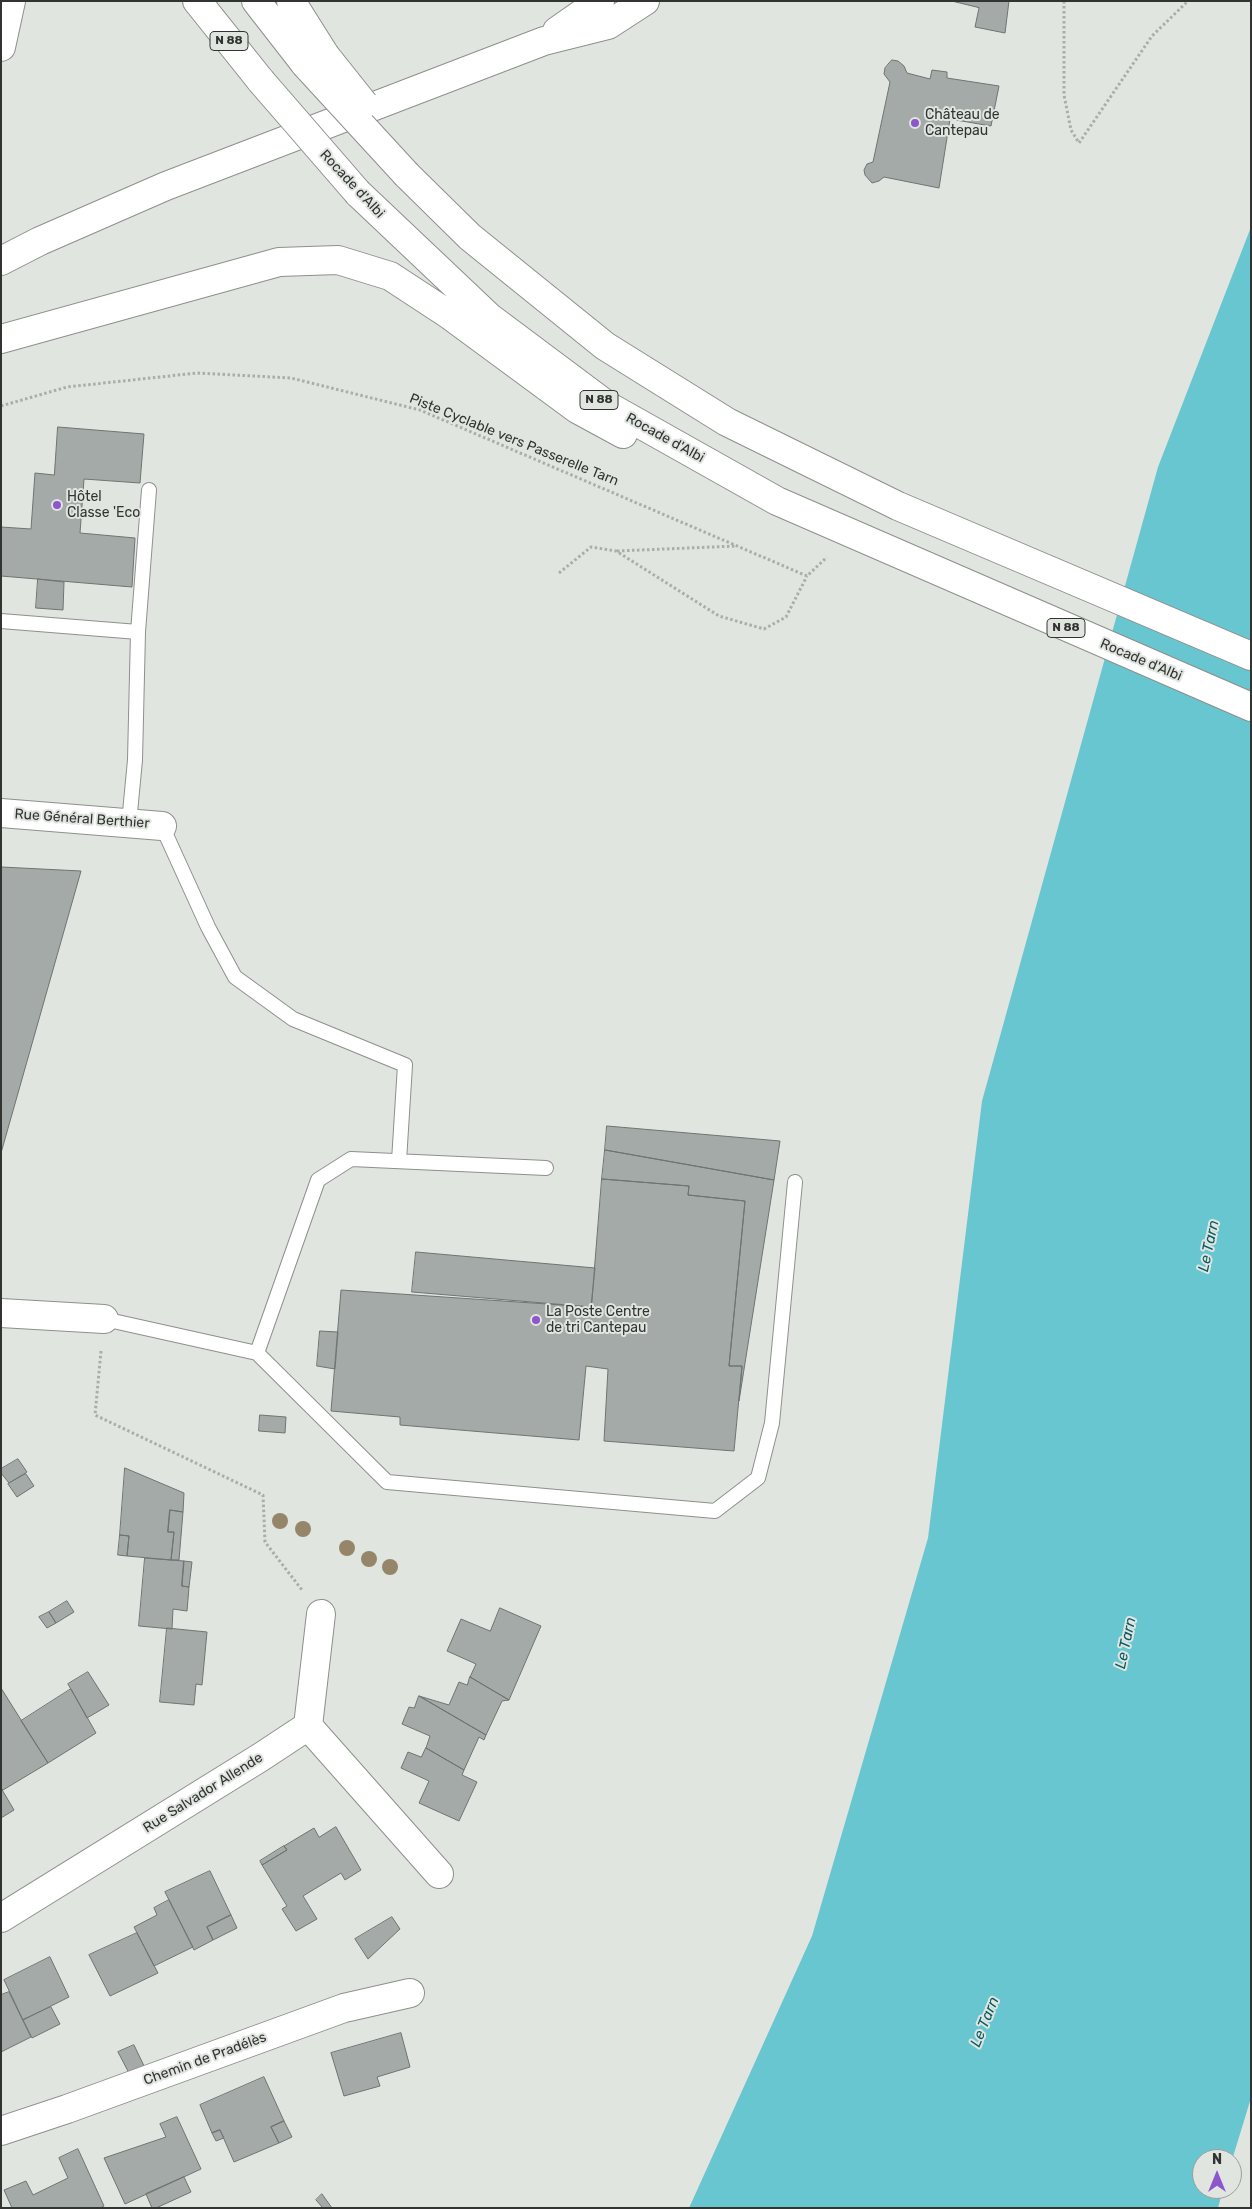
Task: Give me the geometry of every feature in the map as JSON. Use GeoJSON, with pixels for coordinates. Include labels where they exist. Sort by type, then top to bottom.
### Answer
{"type":"FeatureCollection","features":[{"type":"Feature","properties":{"kind":"main road"},"geometry":{"type":"LineString","coordinates":[[1,47],[11,1]]}},
{"type":"Feature","properties":{"kind":"main road","name":"Rocade d'Albi"},"geometry":{"type":"LineString","coordinates":[[197,1],[261,81],[358,193],[489,317],[608,406],[777,501],[1251,708]]}},
{"type":"Feature","properties":{"kind":"main road"},"geometry":{"type":"LineString","coordinates":[[256,1],[315,59],[470,237],[605,346],[727,422],[898,506],[1251,656]]}},
{"type":"Feature","properties":{"kind":"main road"},"geometry":{"type":"LineString","coordinates":[[291,1],[315,59]]}},
{"type":"Feature","properties":{"kind":"main road"},"geometry":{"type":"LineString","coordinates":[[544,41],[600,1]]}},
{"type":"Feature","properties":{"kind":"main road"},"geometry":{"type":"LineString","coordinates":[[1,261],[40,241],[166,186],[544,41],[608,25],[645,1]]}},
{"type":"Feature","properties":{"kind":"main road"},"geometry":{"type":"LineString","coordinates":[[1,270],[40,241]]}},
{"type":"Feature","properties":{"kind":"main road"},"geometry":{"type":"LineString","coordinates":[[1,339],[279,262],[338,260],[390,276],[448,314],[577,410],[662,454],[777,501]]}},
{"type":"Feature","properties":{"kind":"main road","name":"Rue Général Berthier"},"geometry":{"type":"LineString","coordinates":[[1,813],[162,826]]}},
{"type":"Feature","properties":{"kind":"main road"},"geometry":{"type":"LineString","coordinates":[[1,1313],[104,1319]]}},
{"type":"Feature","properties":{"kind":"main road"},"geometry":{"type":"LineString","coordinates":[[321,1614],[308,1726],[439,1874]]}},
{"type":"Feature","properties":{"kind":"main road","name":"Rue Salvador Allende"},"geometry":{"type":"LineString","coordinates":[[1,1918],[262,1757],[308,1726]]}},
{"type":"Feature","properties":{"kind":"main road","name":"Chemin de Pradélès"},"geometry":{"type":"LineString","coordinates":[[1,2131],[67,2109],[344,2008],[410,1993]]}},
{"type":"Feature","properties":{"kind":"lane"},"geometry":{"type":"LineString","coordinates":[[129,823],[135,760],[138,632],[149,490]]}},
{"type":"Feature","properties":{"kind":"lane"},"geometry":{"type":"LineString","coordinates":[[1,621],[138,632]]}},
{"type":"Feature","properties":{"kind":"lane"},"geometry":{"type":"LineString","coordinates":[[162,826],[208,926],[235,977],[293,1019],[405,1065],[399,1161]]}},
{"type":"Feature","properties":{"kind":"lane"},"geometry":{"type":"LineString","coordinates":[[257,1353],[318,1180],[351,1159],[546,1168]]}},
{"type":"Feature","properties":{"kind":"lane"},"geometry":{"type":"LineString","coordinates":[[104,1319],[257,1353],[387,1482],[715,1511],[758,1478],[772,1423],[795,1182]]}},
{"type":"Feature","properties":{"kind":"path"},"geometry":{"type":"LineString","coordinates":[[1064,1],[1064,95],[1071,130],[1079,144],[1152,36],[1188,1]]}},
{"type":"Feature","properties":{"kind":"path","name":"Piste Cyclable vers Passerelle Tarn"},"geometry":{"type":"LineString","coordinates":[[1,406],[67,387],[197,373],[291,378],[420,410],[807,576]]}},
{"type":"Feature","properties":{"kind":"path"},"geometry":{"type":"LineString","coordinates":[[559,573],[591,546],[616,551],[736,546]]}},
{"type":"Feature","properties":{"kind":"path"},"geometry":{"type":"LineString","coordinates":[[616,551],[719,616],[764,629],[786,617],[807,576],[828,556]]}},
{"type":"Feature","properties":{"kind":"path"},"geometry":{"type":"LineString","coordinates":[[104,1319],[95,1415],[263,1495],[265,1542],[321,1614]]}},
{"type":"Feature","properties":{"kind":"water","name":"Le Tarn"},"geometry":{"type":"Polygon","coordinates":[[[1251,227],[1251,2098],[1235,2149],[1192,2149],[1192,2199],[1220,2199],[1218,2208],[689,2208],[812,1936],[928,1538],[982,1101],[1158,467],[1251,227]]]}},
{"type":"Feature","properties":{"kind":"building"},"geometry":{"type":"Polygon","coordinates":[[[952,1],[1009,1],[1005,33],[975,27],[979,8],[952,1]]]}},
{"type":"Feature","properties":{"kind":"building","name":"Château de Cantepau"},"geometry":{"type":"Polygon","coordinates":[[[892,60],[898,61],[904,66],[907,73],[930,79],[932,70],[947,72],[947,78],[999,86],[991,126],[950,119],[939,188],[884,177],[872,183],[865,175],[864,170],[867,164],[873,162],[890,82],[884,74],[885,68],[892,60]]]}},
{"type":"Feature","properties":{"kind":"building","name":"Hôtel Classe 'Eco"},"geometry":{"type":"Polygon","coordinates":[[[58,427],[144,434],[140,483],[84,479],[80,533],[135,538],[132,587],[1,576],[1,527],[31,529],[35,473],[54,475],[58,427]]]}},
{"type":"Feature","properties":{"kind":"building"},"geometry":{"type":"Polygon","coordinates":[[[38,579],[64,582],[63,610],[36,608],[38,579]]]}},
{"type":"Feature","properties":{"kind":"building"},"geometry":{"type":"Polygon","coordinates":[[[1,867],[81,871],[1,1153],[1,867]]]}},
{"type":"Feature","properties":{"kind":"building"},"geometry":{"type":"Polygon","coordinates":[[[607,1126],[780,1141],[774,1180],[605,1150],[607,1126]]]}},
{"type":"Feature","properties":{"kind":"building"},"geometry":{"type":"Polygon","coordinates":[[[605,1150],[774,1180],[739,1401],[742,1366],[729,1366],[745,1201],[688,1195],[689,1186],[602,1179],[605,1150]]]}},
{"type":"Feature","properties":{"kind":"building","name":"La Poste Centre de tri Cantepau"},"geometry":{"type":"Polygon","coordinates":[[[602,1179],[689,1186],[688,1195],[745,1201],[729,1366],[742,1366],[734,1451],[604,1441],[608,1369],[586,1366],[579,1440],[400,1425],[400,1417],[331,1411],[341,1290],[591,1307],[602,1179]]]}},
{"type":"Feature","properties":{"kind":"building"},"geometry":{"type":"Polygon","coordinates":[[[416,1252],[595,1268],[591,1307],[412,1292],[416,1252]]]}},
{"type":"Feature","properties":{"kind":"building"},"geometry":{"type":"Polygon","coordinates":[[[320,1331],[338,1332],[335,1369],[317,1366],[320,1331]]]}},
{"type":"Feature","properties":{"kind":"building"},"geometry":{"type":"Polygon","coordinates":[[[260,1415],[286,1417],[285,1433],[259,1431],[260,1415]]]}},
{"type":"Feature","properties":{"kind":"building"},"geometry":{"type":"Polygon","coordinates":[[[18,1459],[27,1472],[9,1483],[1,1473],[1,1469],[18,1459]]]}},
{"type":"Feature","properties":{"kind":"building"},"geometry":{"type":"Polygon","coordinates":[[[125,1468],[184,1493],[183,1512],[170,1510],[168,1532],[174,1532],[171,1560],[127,1556],[129,1536],[120,1535],[125,1468]]]}},
{"type":"Feature","properties":{"kind":"building"},"geometry":{"type":"Polygon","coordinates":[[[26,1474],[34,1486],[17,1497],[8,1484],[26,1474]]]}},
{"type":"Feature","properties":{"kind":"building"},"geometry":{"type":"Polygon","coordinates":[[[170,1510],[183,1512],[179,1560],[171,1560],[174,1532],[168,1532],[170,1510]]]}},
{"type":"Feature","properties":{"kind":"building"},"geometry":{"type":"Polygon","coordinates":[[[120,1535],[129,1536],[127,1556],[118,1555],[120,1535]]]}},
{"type":"Feature","properties":{"kind":"building"},"geometry":{"type":"Polygon","coordinates":[[[145,1558],[184,1561],[182,1586],[189,1587],[187,1611],[173,1609],[172,1629],[139,1626],[145,1558]]]}},
{"type":"Feature","properties":{"kind":"building"},"geometry":{"type":"Polygon","coordinates":[[[184,1561],[192,1562],[189,1587],[182,1586],[184,1561]]]}},
{"type":"Feature","properties":{"kind":"building"},"geometry":{"type":"Polygon","coordinates":[[[67,1601],[74,1612],[56,1623],[49,1612],[67,1601]]]}},
{"type":"Feature","properties":{"kind":"building"},"geometry":{"type":"Polygon","coordinates":[[[500,1608],[541,1626],[509,1700],[470,1677],[476,1664],[447,1651],[461,1619],[490,1631],[500,1608]]]}},
{"type":"Feature","properties":{"kind":"building"},"geometry":{"type":"Polygon","coordinates":[[[49,1612],[56,1623],[47,1628],[39,1617],[49,1612]]]}},
{"type":"Feature","properties":{"kind":"building"},"geometry":{"type":"Polygon","coordinates":[[[167,1628],[207,1632],[202,1685],[196,1684],[194,1705],[160,1702],[167,1628]]]}},
{"type":"Feature","properties":{"kind":"building"},"geometry":{"type":"Polygon","coordinates":[[[88,1672],[109,1705],[87,1718],[68,1684],[88,1672]]]}},
{"type":"Feature","properties":{"kind":"building"},"geometry":{"type":"Polygon","coordinates":[[[470,1677],[509,1700],[502,1701],[486,1735],[419,1696],[449,1705],[459,1682],[467,1685],[470,1677]]]}},
{"type":"Feature","properties":{"kind":"building"},"geometry":{"type":"Polygon","coordinates":[[[1,1688],[48,1763],[3,1790],[1,1788],[1,1688]]]}},
{"type":"Feature","properties":{"kind":"building"},"geometry":{"type":"Polygon","coordinates":[[[71,1689],[96,1733],[48,1763],[21,1721],[71,1689]]]}},
{"type":"Feature","properties":{"kind":"building"},"geometry":{"type":"Polygon","coordinates":[[[419,1696],[486,1735],[484,1740],[479,1737],[464,1770],[426,1748],[430,1736],[402,1724],[409,1707],[414,1708],[419,1696]]]}},
{"type":"Feature","properties":{"kind":"building"},"geometry":{"type":"Polygon","coordinates":[[[426,1748],[464,1770],[462,1775],[477,1782],[459,1821],[419,1803],[429,1781],[401,1768],[408,1752],[421,1757],[426,1748]]]}},
{"type":"Feature","properties":{"kind":"building"},"geometry":{"type":"Polygon","coordinates":[[[1,1788],[14,1810],[1,1818],[1,1788]]]}},
{"type":"Feature","properties":{"kind":"building"},"geometry":{"type":"Polygon","coordinates":[[[336,1827],[361,1870],[345,1880],[341,1873],[303,1896],[317,1919],[296,1931],[282,1909],[287,1906],[262,1865],[287,1850],[284,1846],[314,1828],[319,1837],[336,1827]]]}},
{"type":"Feature","properties":{"kind":"building"},"geometry":{"type":"Polygon","coordinates":[[[284,1846],[287,1850],[262,1865],[260,1861],[284,1846]]]}},
{"type":"Feature","properties":{"kind":"building"},"geometry":{"type":"Polygon","coordinates":[[[210,1871],[231,1915],[207,1927],[213,1940],[194,1950],[165,1892],[210,1871]]]}},
{"type":"Feature","properties":{"kind":"building"},"geometry":{"type":"Polygon","coordinates":[[[169,1900],[193,1947],[154,1966],[134,1927],[157,1915],[154,1908],[169,1900]]]}},
{"type":"Feature","properties":{"kind":"building"},"geometry":{"type":"Polygon","coordinates":[[[231,1915],[237,1928],[213,1940],[207,1927],[231,1915]]]}},
{"type":"Feature","properties":{"kind":"building"},"geometry":{"type":"Polygon","coordinates":[[[392,1917],[400,1929],[368,1959],[355,1939],[392,1917]]]}},
{"type":"Feature","properties":{"kind":"building"},"geometry":{"type":"Polygon","coordinates":[[[137,1933],[158,1973],[110,1996],[89,1955],[137,1933]]]}},
{"type":"Feature","properties":{"kind":"building"},"geometry":{"type":"Polygon","coordinates":[[[50,1957],[69,1997],[23,2020],[4,1980],[50,1957]]]}},
{"type":"Feature","properties":{"kind":"building"},"geometry":{"type":"Polygon","coordinates":[[[9,1992],[31,2037],[1,2052],[1,1995],[9,1992]]]}},
{"type":"Feature","properties":{"kind":"building"},"geometry":{"type":"Polygon","coordinates":[[[51,2007],[60,2024],[32,2038],[23,2020],[51,2007]]]}},
{"type":"Feature","properties":{"kind":"building"},"geometry":{"type":"Polygon","coordinates":[[[401,2033],[410,2067],[377,2077],[380,2086],[344,2096],[331,2053],[401,2033]]]}},
{"type":"Feature","properties":{"kind":"building"},"geometry":{"type":"Polygon","coordinates":[[[134,2045],[145,2068],[129,2073],[118,2052],[134,2045]]]}},
{"type":"Feature","properties":{"kind":"building"},"geometry":{"type":"Polygon","coordinates":[[[264,2077],[284,2121],[271,2127],[279,2143],[234,2162],[220,2130],[212,2133],[200,2105],[264,2077]]]}},
{"type":"Feature","properties":{"kind":"building"},"geometry":{"type":"Polygon","coordinates":[[[177,2117],[201,2169],[125,2204],[104,2158],[166,2137],[160,2124],[177,2117]]]}},
{"type":"Feature","properties":{"kind":"building"},"geometry":{"type":"Polygon","coordinates":[[[284,2121],[292,2137],[279,2143],[271,2127],[284,2121]]]}},
{"type":"Feature","properties":{"kind":"building"},"geometry":{"type":"Polygon","coordinates":[[[220,2130],[224,2138],[216,2141],[212,2133],[220,2130]]]}},
{"type":"Feature","properties":{"kind":"building"},"geometry":{"type":"Polygon","coordinates":[[[78,2149],[104,2206],[100,2208],[12,2208],[4,2190],[26,2181],[33,2195],[68,2178],[59,2158],[78,2149]]]}},
{"type":"Feature","properties":{"kind":"building"},"geometry":{"type":"Polygon","coordinates":[[[184,2177],[191,2192],[156,2208],[152,2208],[146,2194],[184,2177]]]}},
{"type":"Feature","properties":{"kind":"building"},"geometry":{"type":"Polygon","coordinates":[[[322,2194],[332,2208],[323,2208],[316,2200],[322,2194]]]}},
{"type":"Feature","properties":{"kind":"place","name":"Château de Cantepau"},"geometry":{"type":"Point","coordinates":[915,123]}},
{"type":"Feature","properties":{"kind":"place","name":"Hôtel Classe 'Eco"},"geometry":{"type":"Point","coordinates":[57,505]}},
{"type":"Feature","properties":{"kind":"place","name":"La Poste Centre de tri Cantepau"},"geometry":{"type":"Point","coordinates":[536,1320]}}]}
